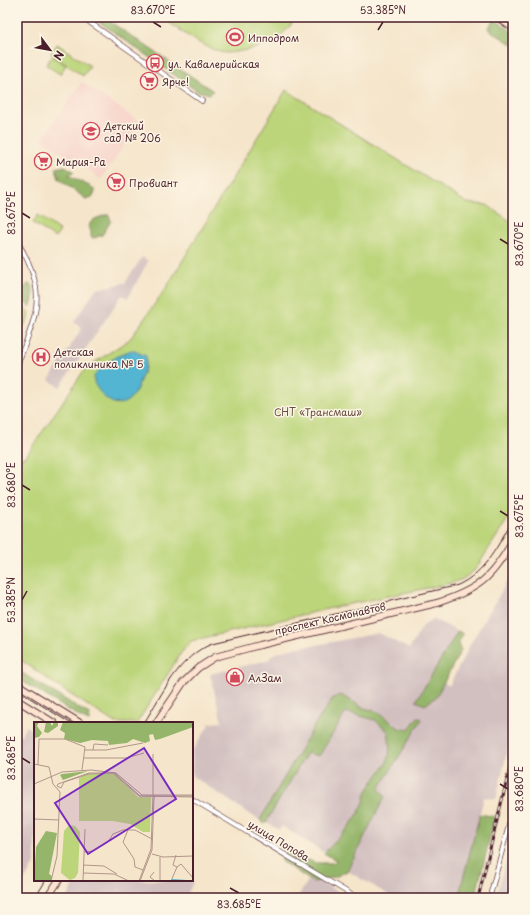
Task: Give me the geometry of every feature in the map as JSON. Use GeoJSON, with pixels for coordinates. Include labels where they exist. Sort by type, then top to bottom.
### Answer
{"type":"FeatureCollection","features":[{"type":"Feature","properties":{"kind":"main road"},"geometry":{"type":"LineString","coordinates":[[497,17],[513,28]]}},
{"type":"Feature","properties":{"kind":"main road","name":"проспект Космонавтов"},"geometry":{"type":"LineString","coordinates":[[157,722],[183,683],[198,668],[215,657],[437,603],[461,594],[481,584],[488,578],[513,541]]}},
{"type":"Feature","properties":{"kind":"main road"},"geometry":{"type":"LineString","coordinates":[[17,684],[78,722]]}},
{"type":"Feature","properties":{"kind":"main road"},"geometry":{"type":"LineString","coordinates":[[17,700],[52,722]]}},
{"type":"Feature","properties":{"kind":"main road"},"geometry":{"type":"LineString","coordinates":[[47,898],[57,881]]}},
{"type":"Feature","properties":{"kind":"street"},"geometry":{"type":"LineString","coordinates":[[82,17],[202,101]]}},
{"type":"Feature","properties":{"kind":"street"},"geometry":{"type":"LineString","coordinates":[[17,241],[33,272],[37,286],[37,308],[17,366]]}},
{"type":"Feature","properties":{"kind":"street","name":"улица Попова"},"geometry":{"type":"LineString","coordinates":[[193,800],[356,898]]}},
{"type":"Feature","properties":{"kind":"street"},"geometry":{"type":"LineString","coordinates":[[491,892],[513,810]]}},
{"type":"Feature","properties":{"kind":"shaded area","name":"Детский сад № 206"},"geometry":{"type":"Polygon","coordinates":[[[82,82],[140,122],[101,179],[42,139],[82,82]]]}},
{"type":"Feature","properties":{"kind":"shaded area"},"geometry":{"type":"Polygon","coordinates":[[[142,257],[148,261],[128,298],[122,295],[60,387],[49,380],[82,328],[74,322],[96,289],[125,283],[142,257]]]}},
{"type":"Feature","properties":{"kind":"shaded area"},"geometry":{"type":"Polygon","coordinates":[[[513,572],[513,726],[496,799],[484,797],[458,898],[394,898],[334,863],[336,860],[282,826],[279,830],[266,822],[265,824],[193,777],[193,750],[210,723],[222,722],[210,674],[264,661],[269,659],[273,654],[298,647],[317,645],[379,633],[409,649],[423,626],[433,619],[463,634],[438,679],[449,686],[472,641],[513,572]]]}},
{"type":"Feature","properties":{"kind":"shaded area"},"geometry":{"type":"Polygon","coordinates":[[[26,726],[34,731],[34,865],[17,892],[17,742],[26,726]]]}},
{"type":"Feature","properties":{"kind":"shaded area"},"geometry":{"type":"Polygon","coordinates":[[[513,835],[513,898],[500,898],[497,893],[513,835]]]}},
{"type":"Feature","properties":{"kind":"shaded area"},"geometry":{"type":"Polygon","coordinates":[[[311,876],[348,898],[297,898],[311,876]]]}},
{"type":"Feature","properties":{"kind":"shaded area"},"geometry":{"type":"Polygon","coordinates":[[[76,881],[193,882],[186,898],[67,898],[76,881]]]}},
{"type":"Feature","properties":{"kind":"green space"},"geometry":{"type":"Polygon","coordinates":[[[92,17],[103,17],[213,91],[210,94],[197,91],[92,17]]]}},
{"type":"Feature","properties":{"kind":"green space","name":"Ипподром"},"geometry":{"type":"Polygon","coordinates":[[[161,17],[297,17],[285,31],[273,41],[251,49],[225,53],[212,49],[196,41],[161,17]]]}},
{"type":"Feature","properties":{"kind":"green space"},"geometry":{"type":"Polygon","coordinates":[[[494,19],[513,32],[513,45],[488,29],[494,19]]]}},
{"type":"Feature","properties":{"kind":"green space"},"geometry":{"type":"Polygon","coordinates":[[[57,44],[90,66],[83,76],[51,54],[57,44]]]}},
{"type":"Feature","properties":{"kind":"green space"},"geometry":{"type":"Polygon","coordinates":[[[52,56],[66,65],[60,74],[46,65],[52,56]]]}},
{"type":"Feature","properties":{"kind":"green space","name":"СНТ «Трансмаш»"},"geometry":{"type":"Polygon","coordinates":[[[286,90],[467,203],[487,205],[513,223],[513,511],[475,570],[463,579],[452,583],[340,606],[191,641],[181,653],[138,722],[113,722],[62,689],[17,657],[17,460],[26,456],[85,369],[130,339],[166,288],[286,90]]]}},
{"type":"Feature","properties":{"kind":"green space"},"geometry":{"type":"Polygon","coordinates":[[[65,166],[74,172],[68,175],[93,188],[95,192],[92,197],[86,199],[59,179],[56,168],[65,166]]]}},
{"type":"Feature","properties":{"kind":"green space"},"geometry":{"type":"Polygon","coordinates":[[[38,215],[60,231],[55,238],[33,223],[38,215]]]}},
{"type":"Feature","properties":{"kind":"green space"},"geometry":{"type":"Polygon","coordinates":[[[109,215],[111,221],[102,235],[94,238],[91,237],[91,231],[89,228],[91,222],[94,219],[109,215]]]}},
{"type":"Feature","properties":{"kind":"green space"},"geometry":{"type":"Polygon","coordinates":[[[28,284],[32,286],[33,291],[33,300],[30,307],[24,302],[22,290],[28,284]]]}},
{"type":"Feature","properties":{"kind":"green space"},"geometry":{"type":"Polygon","coordinates":[[[20,308],[24,308],[29,312],[28,319],[23,327],[17,324],[17,313],[20,308]]]}},
{"type":"Feature","properties":{"kind":"green space"},"geometry":{"type":"Polygon","coordinates":[[[458,631],[463,634],[458,644],[461,650],[436,697],[425,705],[416,701],[458,631]]]}},
{"type":"Feature","properties":{"kind":"green space"},"geometry":{"type":"Polygon","coordinates":[[[17,670],[90,715],[89,721],[17,678],[17,670]]]}},
{"type":"Feature","properties":{"kind":"green space"},"geometry":{"type":"Polygon","coordinates":[[[341,695],[364,708],[378,712],[400,729],[409,729],[418,717],[422,719],[379,789],[385,796],[347,871],[335,877],[313,882],[281,861],[286,850],[315,863],[334,863],[336,860],[324,853],[347,829],[361,809],[367,791],[386,764],[390,751],[388,731],[375,720],[346,712],[319,756],[307,753],[265,824],[260,820],[314,726],[333,698],[341,695]]]}},
{"type":"Feature","properties":{"kind":"green space"},"geometry":{"type":"Polygon","coordinates":[[[480,814],[495,817],[475,898],[458,898],[480,814]]]}},
{"type":"Feature","properties":{"kind":"water"},"geometry":{"type":"Polygon","coordinates":[[[132,350],[146,356],[146,363],[136,391],[128,401],[117,404],[111,402],[100,392],[94,378],[104,365],[132,350]]]}},
{"type":"Feature","properties":{"kind":"tram line"},"geometry":{"type":"LineString","coordinates":[[145,722],[165,688],[181,666],[201,649],[213,643],[458,585],[476,573],[484,565],[513,519]]}},
{"type":"Feature","properties":{"kind":"tram line"},"geometry":{"type":"LineString","coordinates":[[17,690],[68,722]]}},
{"type":"Feature","properties":{"kind":"tram line"},"geometry":{"type":"LineString","coordinates":[[35,898],[45,881]]}},
{"type":"Feature","properties":{"kind":"railway"},"geometry":{"type":"LineString","coordinates":[[478,898],[513,755]]}},
{"type":"Feature","properties":{"kind":"place","name":"Ипподром"},"geometry":{"type":"Point","coordinates":[235,37]}},
{"type":"Feature","properties":{"kind":"place","name":"ул. Кавалерийская"},"geometry":{"type":"Point","coordinates":[155,63]}},
{"type":"Feature","properties":{"kind":"place","name":"Ярче!"},"geometry":{"type":"Point","coordinates":[149,81]}},
{"type":"Feature","properties":{"kind":"place","name":"Детский сад № 206"},"geometry":{"type":"Point","coordinates":[91,131]}},
{"type":"Feature","properties":{"kind":"place","name":"Мария-Ра"},"geometry":{"type":"Point","coordinates":[43,161]}},
{"type":"Feature","properties":{"kind":"place","name":"Провиант"},"geometry":{"type":"Point","coordinates":[116,182]}},
{"type":"Feature","properties":{"kind":"place","name":"Детская поликлиника № 5"},"geometry":{"type":"Point","coordinates":[41,357]}},
{"type":"Feature","properties":{"kind":"place","name":"АлЗам"},"geometry":{"type":"Point","coordinates":[235,677]}}]}
